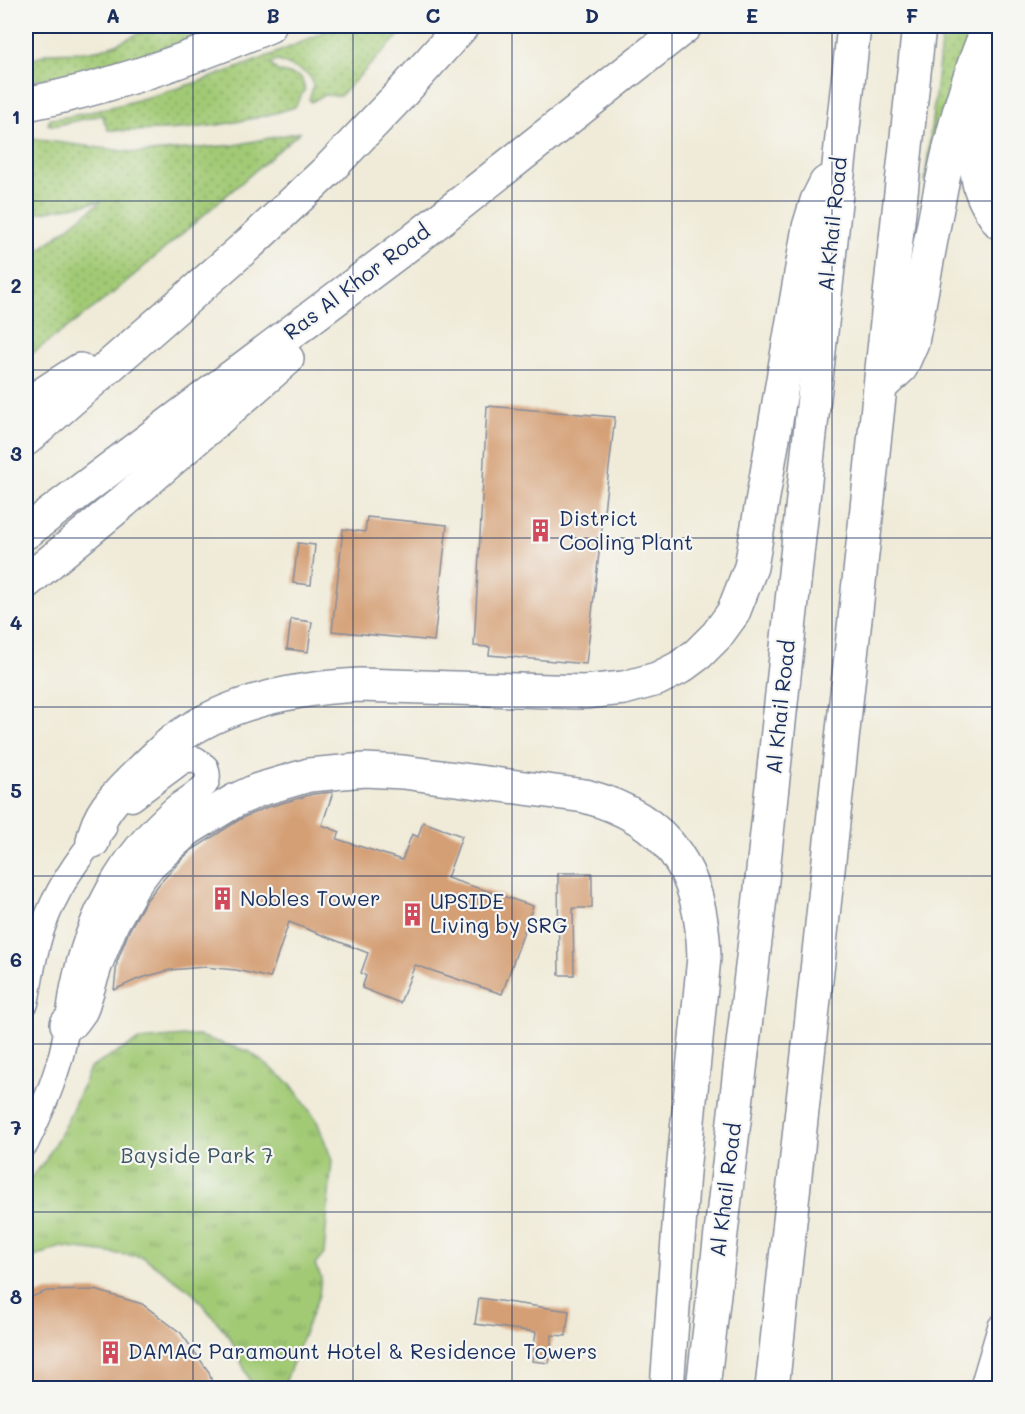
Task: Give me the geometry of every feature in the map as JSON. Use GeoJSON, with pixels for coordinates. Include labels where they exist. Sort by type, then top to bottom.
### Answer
{"type":"FeatureCollection","features":[{"type":"Feature","properties":{"kind":"highway"},"geometry":{"type":"LineString","coordinates":[[26,104],[131,77],[178,62],[269,26]]}},
{"type":"Feature","properties":{"kind":"highway"},"geometry":{"type":"LineString","coordinates":[[26,439],[250,243],[328,170],[462,26]]}},
{"type":"Feature","properties":{"kind":"highway","name":"Ras Al Khor Road"},"geometry":{"type":"LineString","coordinates":[[26,532],[414,240],[685,26]]}},
{"type":"Feature","properties":{"kind":"highway","name":"Al Khail Road"},"geometry":{"type":"LineString","coordinates":[[703,1389],[762,877],[854,26]]}},
{"type":"Feature","properties":{"kind":"highway"},"geometry":{"type":"LineString","coordinates":[[772,1389],[919,26]]}},
{"type":"Feature","properties":{"kind":"highway"},"geometry":{"type":"LineString","coordinates":[[881,386],[901,367],[912,342],[946,160],[969,78],[989,26]]}},
{"type":"Feature","properties":{"kind":"highway"},"geometry":{"type":"LineString","coordinates":[[999,57],[982,129],[978,176],[984,195],[999,223]]}},
{"type":"Feature","properties":{"kind":"highway"},"geometry":{"type":"LineString","coordinates":[[93,841],[98,820],[110,802],[173,741],[218,716],[272,697],[330,686],[360,685],[602,692],[657,679],[679,668],[698,654],[717,635],[733,613],[751,567],[809,227],[823,188],[839,165]]}},
{"type":"Feature","properties":{"kind":"highway"},"geometry":{"type":"LineString","coordinates":[[26,582],[271,374],[414,240]]}},
{"type":"Feature","properties":{"kind":"highway"},"geometry":{"type":"LineString","coordinates":[[26,405],[170,313]]}},
{"type":"Feature","properties":{"kind":"highway"},"geometry":{"type":"LineString","coordinates":[[67,1024],[73,1021],[81,1011],[98,957],[112,923],[134,884],[149,864],[188,829],[218,809],[258,790],[327,772],[384,771],[585,796],[603,801],[636,816],[664,838],[687,870],[699,904],[704,941],[667,1389]]}},
{"type":"Feature","properties":{"kind":"street"},"geometry":{"type":"LineString","coordinates":[[26,1004],[43,927],[65,882],[93,841],[134,797],[183,761],[189,758],[196,759],[206,767],[207,781],[203,787],[150,831],[128,858],[93,919],[81,952],[62,1053],[52,1085],[26,1144]]}},
{"type":"Feature","properties":{"kind":"street"},"geometry":{"type":"LineString","coordinates":[[982,1389],[999,1327]]}},
{"type":"Feature","properties":{"kind":"street"},"geometry":{"type":"LineString","coordinates":[[998,1389],[999,1383]]}},
{"type":"Feature","properties":{"kind":"green space"},"geometry":{"type":"Polygon","coordinates":[[[154,26],[223,26],[126,59],[26,82],[26,63],[47,53],[102,49],[154,26]]]}},
{"type":"Feature","properties":{"kind":"green space"},"geometry":{"type":"Polygon","coordinates":[[[336,26],[408,26],[340,96],[324,95],[311,102],[309,99],[313,82],[310,77],[277,60],[270,64],[278,71],[301,77],[305,89],[295,107],[272,114],[226,124],[179,129],[108,130],[102,115],[53,126],[48,124],[50,119],[123,104],[205,80],[336,26]]]}},
{"type":"Feature","properties":{"kind":"green space"},"geometry":{"type":"Polygon","coordinates":[[[943,26],[977,26],[950,101],[925,182],[943,26]]]}},
{"type":"Feature","properties":{"kind":"green space"},"geometry":{"type":"Polygon","coordinates":[[[300,132],[111,295],[26,358],[26,260],[102,201],[26,215],[26,138],[138,153],[235,145],[300,132]]]}},
{"type":"Feature","properties":{"kind":"green space","name":"Bayside Park 7"},"geometry":{"type":"Polygon","coordinates":[[[196,1035],[250,1052],[291,1084],[317,1121],[332,1160],[324,1254],[315,1265],[321,1277],[319,1295],[283,1388],[253,1388],[230,1337],[191,1291],[143,1257],[61,1247],[26,1260],[26,1184],[45,1161],[68,1119],[90,1068],[139,1040],[196,1035]]]}},
{"type":"Feature","properties":{"kind":"building","name":"District Cooling Plant"},"geometry":{"type":"Polygon","coordinates":[[[487,406],[615,417],[586,664],[489,655],[490,647],[474,646],[487,406]]]}},
{"type":"Feature","properties":{"kind":"building"},"geometry":{"type":"Polygon","coordinates":[[[367,517],[447,525],[434,641],[332,631],[343,529],[365,532],[367,517]]]}},
{"type":"Feature","properties":{"kind":"building"},"geometry":{"type":"Polygon","coordinates":[[[298,543],[315,545],[311,585],[293,583],[298,543]]]}},
{"type":"Feature","properties":{"kind":"building"},"geometry":{"type":"Polygon","coordinates":[[[291,619],[312,622],[308,652],[287,649],[291,619]]]}},
{"type":"Feature","properties":{"kind":"building"},"geometry":{"type":"Polygon","coordinates":[[[333,792],[322,825],[340,832],[337,839],[402,860],[412,834],[418,837],[423,822],[462,836],[447,878],[533,906],[502,994],[415,965],[400,1003],[362,988],[366,976],[361,973],[368,953],[289,922],[270,978],[236,970],[204,967],[170,970],[138,979],[114,990],[117,962],[129,931],[145,902],[183,858],[242,818],[265,808],[313,794],[333,792]]]}},
{"type":"Feature","properties":{"kind":"building"},"geometry":{"type":"Polygon","coordinates":[[[558,873],[592,873],[592,908],[573,908],[574,975],[559,975],[558,873]]]}},
{"type":"Feature","properties":{"kind":"building","name":"DAMAC Paramount Hotel & Residence Towers"},"geometry":{"type":"Polygon","coordinates":[[[95,1290],[142,1304],[181,1333],[209,1372],[214,1389],[26,1389],[26,1299],[47,1291],[95,1290]]]}},
{"type":"Feature","properties":{"kind":"building"},"geometry":{"type":"Polygon","coordinates":[[[479,1298],[569,1311],[566,1336],[552,1335],[549,1363],[532,1361],[536,1332],[475,1324],[479,1298]]]}},
{"type":"Feature","properties":{"kind":"place","name":"District Cooling Plant"},"geometry":{"type":"Point","coordinates":[541,531]}},
{"type":"Feature","properties":{"kind":"place","name":"Nobles Tower"},"geometry":{"type":"Point","coordinates":[222,899]}},
{"type":"Feature","properties":{"kind":"place","name":"UPSIDE Living by SRG"},"geometry":{"type":"Point","coordinates":[412,914]}},
{"type":"Feature","properties":{"kind":"place","name":"DAMAC Paramount Hotel & Residence Towers"},"geometry":{"type":"Point","coordinates":[110,1352]}}]}
